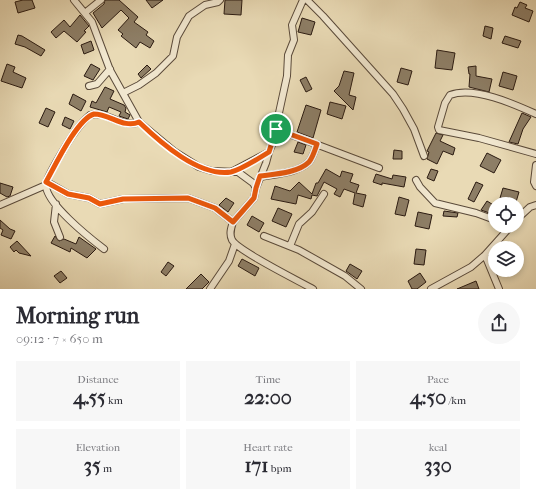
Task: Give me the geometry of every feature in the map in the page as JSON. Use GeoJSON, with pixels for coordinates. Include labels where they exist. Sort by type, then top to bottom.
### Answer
{"type":"FeatureCollection","features":[{"type":"Feature","properties":{"kind":"street"},"geometry":{"type":"LineString","coordinates":[[74,0],[86,12],[95,29],[110,69],[139,122],[176,152],[199,168],[212,171],[238,172],[247,178],[256,188]]}},
{"type":"Feature","properties":{"kind":"street"},"geometry":{"type":"LineString","coordinates":[[86,12],[101,0]]}},
{"type":"Feature","properties":{"kind":"street"},"geometry":{"type":"LineString","coordinates":[[123,93],[139,85],[156,73],[173,56],[177,37],[189,16],[205,5],[218,2],[220,0]]}},
{"type":"Feature","properties":{"kind":"street"},"geometry":{"type":"LineString","coordinates":[[303,0],[292,25],[294,40],[288,55],[287,76],[276,129],[269,152],[254,198],[251,204],[233,222],[230,235],[235,244],[245,252],[313,289]]}},
{"type":"Feature","properties":{"kind":"street"},"geometry":{"type":"LineString","coordinates":[[307,0],[393,94],[414,129],[424,156]]}},
{"type":"Feature","properties":{"kind":"street"},"geometry":{"type":"LineString","coordinates":[[90,86],[97,84],[110,69]]}},
{"type":"Feature","properties":{"kind":"street"},"geometry":{"type":"LineString","coordinates":[[536,114],[499,100],[464,91],[450,95],[445,103],[438,127],[439,130],[479,138],[536,154]]}},
{"type":"Feature","properties":{"kind":"street"},"geometry":{"type":"LineString","coordinates":[[0,205],[46,183],[69,140],[90,115],[102,115],[128,124],[139,122]]}},
{"type":"Feature","properties":{"kind":"street"},"geometry":{"type":"LineString","coordinates":[[276,129],[379,168]]}},
{"type":"Feature","properties":{"kind":"street"},"geometry":{"type":"LineString","coordinates":[[260,176],[278,174],[303,166],[309,162],[317,144]]}},
{"type":"Feature","properties":{"kind":"street"},"geometry":{"type":"LineString","coordinates":[[231,172],[269,152]]}},
{"type":"Feature","properties":{"kind":"street"},"geometry":{"type":"LineString","coordinates":[[536,164],[534,182],[536,186]]}},
{"type":"Feature","properties":{"kind":"street"},"geometry":{"type":"LineString","coordinates":[[416,180],[420,187],[435,203],[488,218]]}},
{"type":"Feature","properties":{"kind":"street"},"geometry":{"type":"LineString","coordinates":[[46,183],[49,195],[56,204],[78,227],[104,249]]}},
{"type":"Feature","properties":{"kind":"street"},"geometry":{"type":"LineString","coordinates":[[46,183],[68,194],[89,198],[100,204],[123,199],[188,198],[215,208],[233,222]]}},
{"type":"Feature","properties":{"kind":"street"},"geometry":{"type":"LineString","coordinates":[[290,246],[301,221],[312,212],[324,194]]}},
{"type":"Feature","properties":{"kind":"street"},"geometry":{"type":"LineString","coordinates":[[56,204],[54,222],[60,237]]}},
{"type":"Feature","properties":{"kind":"street"},"geometry":{"type":"LineString","coordinates":[[524,213],[536,205]]}},
{"type":"Feature","properties":{"kind":"street"},"geometry":{"type":"LineString","coordinates":[[431,289],[471,267],[485,255],[504,233]]}},
{"type":"Feature","properties":{"kind":"street"},"geometry":{"type":"LineString","coordinates":[[264,236],[290,246],[345,276],[362,289]]}},
{"type":"Feature","properties":{"kind":"street"},"geometry":{"type":"LineString","coordinates":[[210,289],[229,261],[235,244]]}},
{"type":"Feature","properties":{"kind":"street"},"geometry":{"type":"LineString","coordinates":[[485,255],[499,289]]}},
{"type":"Feature","properties":{"kind":"building"},"geometry":{"type":"Polygon","coordinates":[[[32,0],[35,8],[18,13],[15,2],[32,0]]]}},
{"type":"Feature","properties":{"kind":"building"},"geometry":{"type":"Polygon","coordinates":[[[105,0],[119,0],[138,17],[134,22],[148,32],[146,35],[154,41],[150,48],[140,42],[136,48],[121,36],[123,34],[118,30],[129,18],[121,10],[102,28],[93,13],[104,4],[105,0]]]}},
{"type":"Feature","properties":{"kind":"building"},"geometry":{"type":"Polygon","coordinates":[[[146,0],[163,0],[152,8],[146,0]]]}},
{"type":"Feature","properties":{"kind":"building"},"geometry":{"type":"Polygon","coordinates":[[[225,0],[242,0],[241,15],[224,14],[225,0]]]}},
{"type":"Feature","properties":{"kind":"building"},"geometry":{"type":"Polygon","coordinates":[[[520,2],[527,5],[525,8],[533,11],[529,22],[512,15],[515,7],[517,8],[520,2]]]}},
{"type":"Feature","properties":{"kind":"building"},"geometry":{"type":"Polygon","coordinates":[[[80,15],[89,26],[77,42],[64,31],[56,38],[51,32],[64,20],[70,27],[80,15]]]}},
{"type":"Feature","properties":{"kind":"building"},"geometry":{"type":"Polygon","coordinates":[[[302,18],[315,22],[311,35],[298,32],[302,18]]]}},
{"type":"Feature","properties":{"kind":"building"},"geometry":{"type":"Polygon","coordinates":[[[485,26],[493,28],[491,39],[483,36],[485,26]]]}},
{"type":"Feature","properties":{"kind":"building"},"geometry":{"type":"Polygon","coordinates":[[[18,35],[45,50],[41,56],[25,47],[15,44],[18,35]]]}},
{"type":"Feature","properties":{"kind":"building"},"geometry":{"type":"Polygon","coordinates":[[[505,36],[521,41],[518,48],[502,43],[505,36]]]}},
{"type":"Feature","properties":{"kind":"building"},"geometry":{"type":"Polygon","coordinates":[[[91,41],[94,50],[84,54],[81,45],[91,41]]]}},
{"type":"Feature","properties":{"kind":"building"},"geometry":{"type":"Polygon","coordinates":[[[437,50],[455,53],[452,70],[435,68],[437,50]]]}},
{"type":"Feature","properties":{"kind":"building"},"geometry":{"type":"Polygon","coordinates":[[[7,64],[15,67],[13,72],[26,78],[22,88],[1,81],[7,64]]]}},
{"type":"Feature","properties":{"kind":"building"},"geometry":{"type":"Polygon","coordinates":[[[91,64],[100,69],[93,80],[84,76],[91,64]]]}},
{"type":"Feature","properties":{"kind":"building"},"geometry":{"type":"Polygon","coordinates":[[[147,65],[151,69],[141,78],[138,74],[147,65]]]}},
{"type":"Feature","properties":{"kind":"building"},"geometry":{"type":"Polygon","coordinates":[[[476,66],[476,76],[492,79],[489,92],[469,87],[470,74],[468,67],[476,66]]]}},
{"type":"Feature","properties":{"kind":"building"},"geometry":{"type":"Polygon","coordinates":[[[401,68],[412,71],[408,85],[397,82],[401,68]]]}},
{"type":"Feature","properties":{"kind":"building"},"geometry":{"type":"Polygon","coordinates":[[[344,71],[354,73],[349,95],[356,97],[353,110],[334,91],[339,86],[344,71]]]}},
{"type":"Feature","properties":{"kind":"building"},"geometry":{"type":"Polygon","coordinates":[[[503,72],[517,76],[513,90],[499,86],[503,72]]]}},
{"type":"Feature","properties":{"kind":"building"},"geometry":{"type":"Polygon","coordinates":[[[306,77],[312,89],[306,92],[300,80],[306,77]]]}},
{"type":"Feature","properties":{"kind":"building"},"geometry":{"type":"Polygon","coordinates":[[[105,87],[114,91],[110,99],[124,105],[126,108],[125,112],[130,115],[128,119],[119,116],[121,112],[109,107],[107,112],[90,107],[92,101],[96,103],[105,87]]]}},
{"type":"Feature","properties":{"kind":"building"},"geometry":{"type":"Polygon","coordinates":[[[73,94],[86,101],[81,111],[69,104],[73,94]]]}},
{"type":"Feature","properties":{"kind":"building"},"geometry":{"type":"Polygon","coordinates":[[[330,102],[346,106],[342,119],[327,114],[330,102]]]}},
{"type":"Feature","properties":{"kind":"building"},"geometry":{"type":"Polygon","coordinates":[[[306,105],[321,110],[313,138],[297,132],[306,105]]]}},
{"type":"Feature","properties":{"kind":"building"},"geometry":{"type":"Polygon","coordinates":[[[46,108],[55,112],[48,127],[39,123],[46,108]]]}},
{"type":"Feature","properties":{"kind":"building"},"geometry":{"type":"Polygon","coordinates":[[[522,113],[531,117],[523,129],[518,144],[509,142],[522,113]]]}},
{"type":"Feature","properties":{"kind":"building"},"geometry":{"type":"Polygon","coordinates":[[[65,117],[74,121],[70,129],[62,125],[65,117]]]}},
{"type":"Feature","properties":{"kind":"building"},"geometry":{"type":"Polygon","coordinates":[[[436,133],[443,135],[440,141],[455,148],[453,155],[443,151],[437,164],[427,159],[429,152],[427,151],[436,133]]]}},
{"type":"Feature","properties":{"kind":"building"},"geometry":{"type":"Polygon","coordinates":[[[298,142],[306,145],[303,154],[294,152],[298,142]]]}},
{"type":"Feature","properties":{"kind":"building"},"geometry":{"type":"Polygon","coordinates":[[[394,150],[402,151],[402,159],[393,159],[394,150]]]}},
{"type":"Feature","properties":{"kind":"building"},"geometry":{"type":"Polygon","coordinates":[[[487,153],[501,160],[494,173],[480,166],[487,153]]]}},
{"type":"Feature","properties":{"kind":"building"},"geometry":{"type":"Polygon","coordinates":[[[326,169],[340,177],[342,171],[353,174],[350,182],[359,185],[356,193],[366,195],[363,207],[353,204],[355,193],[344,189],[340,197],[334,194],[337,189],[324,182],[317,196],[312,195],[311,199],[298,195],[296,204],[271,199],[275,186],[290,191],[299,182],[312,194],[316,183],[318,183],[326,169]]]}},
{"type":"Feature","properties":{"kind":"building"},"geometry":{"type":"Polygon","coordinates":[[[431,169],[438,171],[434,181],[427,178],[431,169]]]}},
{"type":"Feature","properties":{"kind":"building"},"geometry":{"type":"Polygon","coordinates":[[[376,174],[392,179],[393,175],[406,177],[404,187],[382,183],[382,185],[373,182],[376,174]]]}},
{"type":"Feature","properties":{"kind":"building"},"geometry":{"type":"Polygon","coordinates":[[[476,182],[483,185],[474,202],[468,199],[476,182]]]}},
{"type":"Feature","properties":{"kind":"building"},"geometry":{"type":"Polygon","coordinates":[[[0,183],[13,187],[10,196],[7,197],[0,193],[0,183]]]}},
{"type":"Feature","properties":{"kind":"building"},"geometry":{"type":"Polygon","coordinates":[[[503,188],[519,192],[518,197],[500,197],[503,188]]]}},
{"type":"Feature","properties":{"kind":"building"},"geometry":{"type":"Polygon","coordinates":[[[399,197],[409,200],[405,216],[395,214],[399,197]]]}},
{"type":"Feature","properties":{"kind":"building"},"geometry":{"type":"Polygon","coordinates":[[[226,198],[234,203],[228,212],[219,205],[226,198]]]}},
{"type":"Feature","properties":{"kind":"building"},"geometry":{"type":"Polygon","coordinates":[[[487,201],[488,202],[488,212],[481,210],[487,201]]]}},
{"type":"Feature","properties":{"kind":"building"},"geometry":{"type":"Polygon","coordinates":[[[278,208],[292,214],[286,227],[272,221],[278,208]]]}},
{"type":"Feature","properties":{"kind":"building"},"geometry":{"type":"Polygon","coordinates":[[[444,211],[458,213],[457,217],[443,216],[444,211]]]}},
{"type":"Feature","properties":{"kind":"building"},"geometry":{"type":"Polygon","coordinates":[[[418,212],[432,215],[429,229],[415,226],[418,212]]]}},
{"type":"Feature","properties":{"kind":"building"},"geometry":{"type":"Polygon","coordinates":[[[252,216],[264,223],[259,232],[247,225],[252,216]]]}},
{"type":"Feature","properties":{"kind":"building"},"geometry":{"type":"Polygon","coordinates":[[[0,220],[10,229],[15,231],[11,239],[1,235],[3,230],[0,228],[0,220]]]}},
{"type":"Feature","properties":{"kind":"building"},"geometry":{"type":"Polygon","coordinates":[[[55,236],[59,241],[64,239],[76,244],[79,237],[96,249],[87,258],[71,248],[70,252],[51,243],[55,236]]]}},
{"type":"Feature","properties":{"kind":"building"},"geometry":{"type":"Polygon","coordinates":[[[17,241],[31,256],[19,253],[16,250],[14,252],[10,247],[17,241]]]}},
{"type":"Feature","properties":{"kind":"building"},"geometry":{"type":"Polygon","coordinates":[[[416,249],[426,250],[424,265],[414,264],[416,249]]]}},
{"type":"Feature","properties":{"kind":"building"},"geometry":{"type":"Polygon","coordinates":[[[242,259],[259,268],[255,276],[238,266],[242,259]]]}},
{"type":"Feature","properties":{"kind":"building"},"geometry":{"type":"Polygon","coordinates":[[[168,262],[174,266],[166,276],[161,272],[168,262]]]}},
{"type":"Feature","properties":{"kind":"building"},"geometry":{"type":"Polygon","coordinates":[[[350,264],[362,271],[357,279],[346,271],[350,264]]]}},
{"type":"Feature","properties":{"kind":"building"},"geometry":{"type":"Polygon","coordinates":[[[61,271],[67,278],[60,283],[54,276],[61,271]]]}},
{"type":"Feature","properties":{"kind":"building"},"geometry":{"type":"Polygon","coordinates":[[[420,273],[426,282],[417,289],[412,289],[408,281],[420,273]]]}},
{"type":"Feature","properties":{"kind":"building"},"geometry":{"type":"Polygon","coordinates":[[[201,274],[209,282],[202,289],[186,289],[201,274]]]}},
{"type":"Feature","properties":{"kind":"building"},"geometry":{"type":"Polygon","coordinates":[[[476,281],[479,289],[457,289],[476,281]]]}},
{"type":"Feature","properties":{"kind":"route"},"geometry":{"type":"LineString","coordinates":[[94,114],[102,115],[128,124],[139,122],[150,133],[199,168],[212,171],[231,172],[269,152],[276,129],[317,144],[312,157],[309,162],[303,166],[278,174],[260,176],[256,193],[251,204],[233,222],[215,208],[188,198],[123,199],[100,204],[89,198],[68,194],[46,182],[69,140],[83,122],[90,115],[94,114]]}}]}
